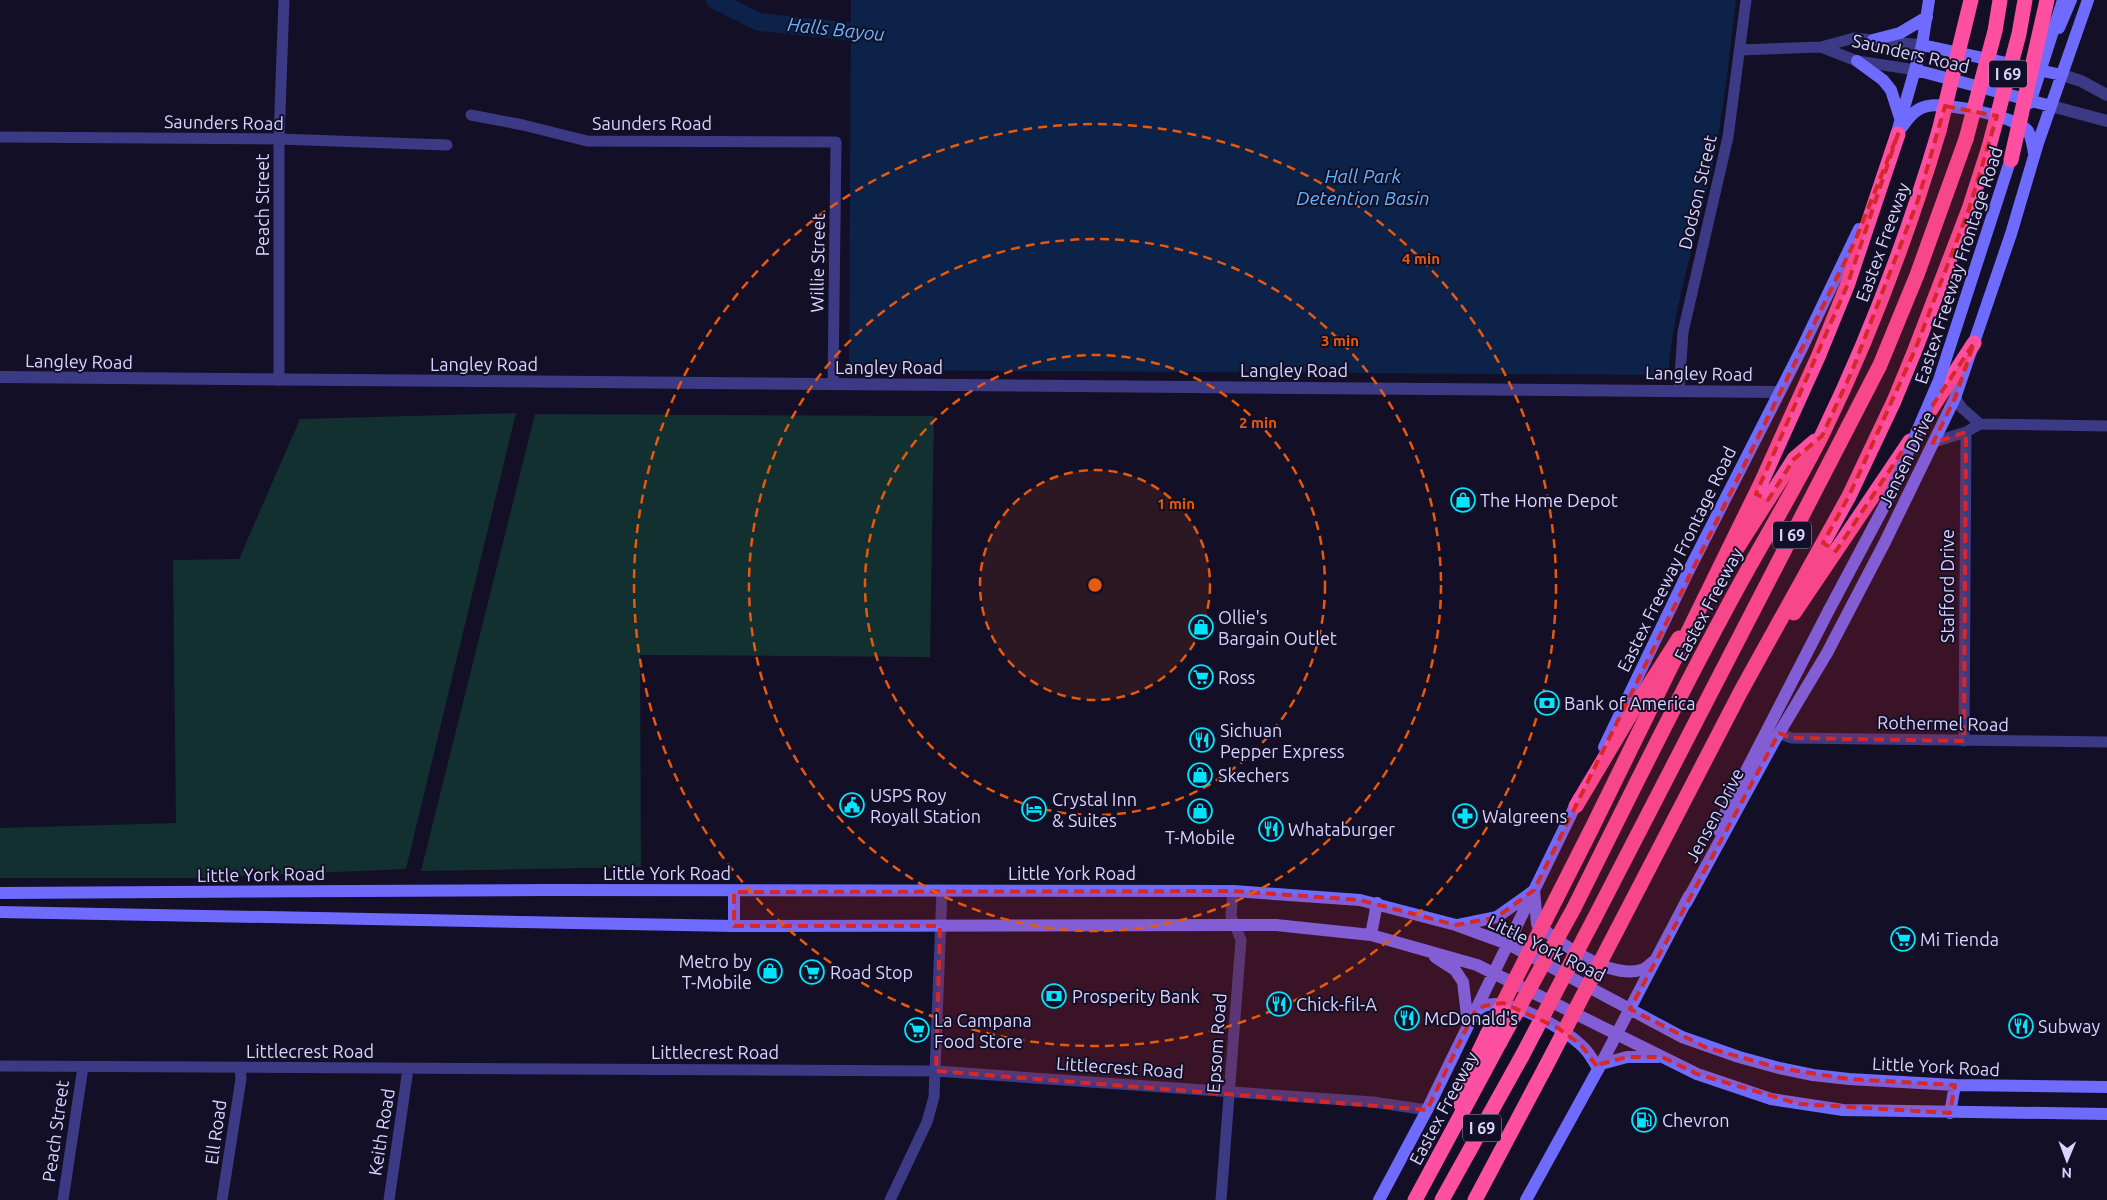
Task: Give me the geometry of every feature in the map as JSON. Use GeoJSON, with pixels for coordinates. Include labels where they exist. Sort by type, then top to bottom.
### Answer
{"type":"FeatureCollection","features":[{"type":"Feature","properties":{"kind":"highway","name":"Eastex Freeway"},"geometry":{"type":"LineString","coordinates":[[1415,1200],[1458,1121],[1494,1039],[1574,908],[1722,616],[1822,436],[1867,338],[1918,200],[1939,132],[1971,0]]}},
{"type":"Feature","properties":{"kind":"highway","name":"I 69"},"geometry":{"type":"LineString","coordinates":[[1442,1200],[1522,1056],[1594,919],[1880,365],[1917,275],[1966,139],[1995,31],[2000,0]]}},
{"type":"Feature","properties":{"kind":"highway","name":"I 69"},"geometry":{"type":"LineString","coordinates":[[1475,1200],[1741,690],[1849,496],[1894,401],[1969,209],[1989,147],[2019,34],[2025,0]]}},
{"type":"Feature","properties":{"kind":"highway"},"geometry":{"type":"LineString","coordinates":[[2011,160],[2047,0]]}},
{"type":"Feature","properties":{"kind":"highway"},"geometry":{"type":"LineString","coordinates":[[1494,1039],[1556,899],[1761,483],[1818,357],[1847,286],[1899,129]]}},
{"type":"Feature","properties":{"kind":"highway"},"geometry":{"type":"LineString","coordinates":[[1741,690],[1871,500],[1974,343]]}},
{"type":"Feature","properties":{"kind":"highway"},"geometry":{"type":"LineString","coordinates":[[1576,806],[1634,706],[1794,459],[1822,436]]}},
{"type":"Feature","properties":{"kind":"main road","name":"Eastex Freeway Frontage Road"},"geometry":{"type":"LineString","coordinates":[[1379,1200],[1427,1110],[1680,588],[1854,241],[1899,129],[1922,45],[1928,0]]}},
{"type":"Feature","properties":{"kind":"main road","name":"Eastex Freeway Frontage Road"},"geometry":{"type":"LineString","coordinates":[[1526,1200],[1600,1066],[1686,903],[1730,802],[1887,501],[1940,380],[2063,0]]}},
{"type":"Feature","properties":{"kind":"main road"},"geometry":{"type":"LineString","coordinates":[[2037,71],[2051,46],[2071,0]]}},
{"type":"Feature","properties":{"kind":"main road","name":"Jensen Drive"},"geometry":{"type":"LineString","coordinates":[[1686,903],[1779,733],[1827,653],[1956,398],[2011,234],[2034,156],[2088,0]]}},
{"type":"Feature","properties":{"kind":"main road"},"geometry":{"type":"LineString","coordinates":[[1873,40],[1900,33],[1927,17]]}},
{"type":"Feature","properties":{"kind":"main road","name":"Saunders Road"},"geometry":{"type":"LineString","coordinates":[[1922,45],[2062,76]]}},
{"type":"Feature","properties":{"kind":"main road"},"geometry":{"type":"LineString","coordinates":[[1857,61],[1883,80],[1891,90],[1899,129]]}},
{"type":"Feature","properties":{"kind":"main road","name":"Saunders Road"},"geometry":{"type":"LineString","coordinates":[[1916,70],[2051,106]]}},
{"type":"Feature","properties":{"kind":"main road"},"geometry":{"type":"LineString","coordinates":[[1899,129],[1919,109],[1930,105],[1947,106],[1996,116],[2019,123],[2028,132],[2034,156]]}},
{"type":"Feature","properties":{"kind":"main road","name":"Little York Road"},"geometry":{"type":"LineString","coordinates":[[0,892],[546,890],[734,892],[942,890],[1233,891],[1360,900],[1456,925],[1508,944],[1682,1038],[1705,1047],[1779,1068],[1813,1075],[1849,1079],[1955,1085],[2107,1087]]}},
{"type":"Feature","properties":{"kind":"main road"},"geometry":{"type":"LineString","coordinates":[[1456,925],[1497,917],[1534,890]]}},
{"type":"Feature","properties":{"kind":"main road"},"geometry":{"type":"LineString","coordinates":[[1534,890],[1537,924],[1566,945],[1605,968],[1617,971],[1643,970],[1656,960]]}},
{"type":"Feature","properties":{"kind":"main road"},"geometry":{"type":"LineString","coordinates":[[734,892],[734,926]]}},
{"type":"Feature","properties":{"kind":"main road"},"geometry":{"type":"LineString","coordinates":[[1370,935],[1376,903]]}},
{"type":"Feature","properties":{"kind":"main road"},"geometry":{"type":"LineString","coordinates":[[0,912],[734,926],[1276,925],[1370,935],[1477,965],[1697,1074],[1771,1098],[1843,1110],[2107,1114]]}},
{"type":"Feature","properties":{"kind":"main road"},"geometry":{"type":"LineString","coordinates":[[1425,950],[1455,970],[1463,982],[1468,1026]]}},
{"type":"Feature","properties":{"kind":"main road"},"geometry":{"type":"LineString","coordinates":[[1474,1013],[1484,1006],[1513,1007],[1573,1038],[1600,1066],[1627,1057],[1662,1057]]}},
{"type":"Feature","properties":{"kind":"main road"},"geometry":{"type":"LineString","coordinates":[[1950,1112],[1955,1085]]}},
{"type":"Feature","properties":{"kind":"street","name":"Peach Street"},"geometry":{"type":"LineString","coordinates":[[279,380],[280,139],[284,0]]}},
{"type":"Feature","properties":{"kind":"street","name":"Dodson Street"},"geometry":{"type":"LineString","coordinates":[[1679,390],[1683,332],[1728,138],[1746,0]]}},
{"type":"Feature","properties":{"kind":"street","name":"Saunders Road"},"geometry":{"type":"LineString","coordinates":[[1740,50],[1821,47],[1854,38],[1922,45]]}},
{"type":"Feature","properties":{"kind":"street","name":"Saunders Road"},"geometry":{"type":"LineString","coordinates":[[1821,47],[1857,61],[1916,70]]}},
{"type":"Feature","properties":{"kind":"street"},"geometry":{"type":"LineString","coordinates":[[2062,76],[2081,81],[2107,95]]}},
{"type":"Feature","properties":{"kind":"street"},"geometry":{"type":"LineString","coordinates":[[2051,106],[2107,121]]}},
{"type":"Feature","properties":{"kind":"street","name":"Saunders Road"},"geometry":{"type":"LineString","coordinates":[[471,115],[523,125],[586,141],[836,142]]}},
{"type":"Feature","properties":{"kind":"street","name":"Saunders Road"},"geometry":{"type":"LineString","coordinates":[[0,137],[280,139],[447,145]]}},
{"type":"Feature","properties":{"kind":"street","name":"Willie Street"},"geometry":{"type":"LineString","coordinates":[[832,384],[836,142]]}},
{"type":"Feature","properties":{"kind":"street","name":"Langley Road"},"geometry":{"type":"LineString","coordinates":[[0,377],[1778,392]]}},
{"type":"Feature","properties":{"kind":"street"},"geometry":{"type":"LineString","coordinates":[[1956,398],[1962,408],[1980,424]]}},
{"type":"Feature","properties":{"kind":"street"},"geometry":{"type":"LineString","coordinates":[[1934,442],[1966,432],[1980,424],[2107,426]]}},
{"type":"Feature","properties":{"kind":"street","name":"Stafford Drive"},"geometry":{"type":"LineString","coordinates":[[1964,741],[1966,432]]}},
{"type":"Feature","properties":{"kind":"street","name":"Rothermel Road"},"geometry":{"type":"LineString","coordinates":[[1779,733],[1791,738],[2107,742]]}},
{"type":"Feature","properties":{"kind":"street"},"geometry":{"type":"LineString","coordinates":[[890,1200],[927,1122],[934,1097],[942,890]]}},
{"type":"Feature","properties":{"kind":"street","name":"Epsom Road"},"geometry":{"type":"LineString","coordinates":[[1221,1200],[1241,940],[1232,916],[1233,891]]}},
{"type":"Feature","properties":{"kind":"street","name":"Littlecrest Road"},"geometry":{"type":"LineString","coordinates":[[0,1066],[936,1071],[1373,1102],[1427,1110]]}},
{"type":"Feature","properties":{"kind":"street","name":"Peach Street"},"geometry":{"type":"LineString","coordinates":[[63,1200],[83,1067]]}},
{"type":"Feature","properties":{"kind":"street","name":"Ell Road"},"geometry":{"type":"LineString","coordinates":[[222,1200],[241,1079],[240,1068]]}},
{"type":"Feature","properties":{"kind":"street","name":"Keith Road"},"geometry":{"type":"LineString","coordinates":[[389,1200],[408,1069]]}},
{"type":"Feature","properties":{"kind":"highlighted area"},"geometry":{"type":"Polygon","coordinates":[[[1945,106],[1997,116],[1969,209],[1915,350],[1849,496],[1823,543],[1836,551],[1974,343],[1955,398],[1933,443],[1966,432],[1964,741],[1791,738],[1779,733],[1630,1009],[1705,1047],[1779,1068],[1849,1079],[1955,1085],[1950,1113],[1799,1104],[1697,1074],[1662,1057],[1627,1057],[1601,1064],[1598,1068],[1581,1045],[1558,1028],[1503,1003],[1484,1006],[1474,1013],[1427,1110],[936,1071],[940,926],[734,926],[734,892],[1233,891],[1360,900],[1456,925],[1497,917],[1534,890],[1855,241],[1898,134],[1847,286],[1756,494],[1768,500],[1794,459],[1822,436],[1852,371],[1918,200],[1945,106]]]}},
{"type":"Feature","properties":{"kind":"green space"},"geometry":{"type":"Polygon","coordinates":[[[516,413],[406,869],[199,878],[0,878],[0,828],[176,823],[173,560],[239,559],[300,419],[516,413]]]}},
{"type":"Feature","properties":{"kind":"green space"},"geometry":{"type":"Polygon","coordinates":[[[535,414],[934,416],[930,657],[640,655],[641,867],[421,871],[535,414]]]}},
{"type":"Feature","properties":{"kind":"water","name":"Hall Park Detention Basin"},"geometry":{"type":"Polygon","coordinates":[[[851,0],[1736,0],[1719,133],[1685,275],[1668,375],[849,370],[851,0]]]}},
{"type":"Feature","properties":{"kind":"waterway","name":"Halls Bayou"},"geometry":{"type":"LineString","coordinates":[[715,0],[759,22],[873,34]]}},
{"type":"Feature","properties":{"kind":"place","name":"The Home Depot"},"geometry":{"type":"Point","coordinates":[1463,500]}},
{"type":"Feature","properties":{"kind":"place","name":"Ollie's Bargain Outlet"},"geometry":{"type":"Point","coordinates":[1201,627]}},
{"type":"Feature","properties":{"kind":"place","name":"Ross"},"geometry":{"type":"Point","coordinates":[1201,677]}},
{"type":"Feature","properties":{"kind":"place","name":"Bank of America"},"geometry":{"type":"Point","coordinates":[1547,703]}},
{"type":"Feature","properties":{"kind":"place","name":"Sichuan Pepper Express"},"geometry":{"type":"Point","coordinates":[1202,740]}},
{"type":"Feature","properties":{"kind":"place","name":"Skechers"},"geometry":{"type":"Point","coordinates":[1200,775]}},
{"type":"Feature","properties":{"kind":"place","name":"USPS Roy Royall Station"},"geometry":{"type":"Point","coordinates":[852,805]}},
{"type":"Feature","properties":{"kind":"place","name":"Crystal Inn & Suites"},"geometry":{"type":"Point","coordinates":[1034,809]}},
{"type":"Feature","properties":{"kind":"place","name":"T-Mobile"},"geometry":{"type":"Point","coordinates":[1200,811]}},
{"type":"Feature","properties":{"kind":"place","name":"Walgreens"},"geometry":{"type":"Point","coordinates":[1465,816]}},
{"type":"Feature","properties":{"kind":"place","name":"Whataburger"},"geometry":{"type":"Point","coordinates":[1271,829]}},
{"type":"Feature","properties":{"kind":"place","name":"Mi Tienda"},"geometry":{"type":"Point","coordinates":[1903,939]}},
{"type":"Feature","properties":{"kind":"place","name":"Metro by T-Mobile"},"geometry":{"type":"Point","coordinates":[770,971]}},
{"type":"Feature","properties":{"kind":"place","name":"Road Stop"},"geometry":{"type":"Point","coordinates":[812,972]}},
{"type":"Feature","properties":{"kind":"place","name":"Prosperity Bank"},"geometry":{"type":"Point","coordinates":[1054,996]}},
{"type":"Feature","properties":{"kind":"place","name":"Chick-fil-A"},"geometry":{"type":"Point","coordinates":[1279,1004]}},
{"type":"Feature","properties":{"kind":"place","name":"McDonald's"},"geometry":{"type":"Point","coordinates":[1407,1018]}},
{"type":"Feature","properties":{"kind":"place","name":"Subway"},"geometry":{"type":"Point","coordinates":[2021,1026]}},
{"type":"Feature","properties":{"kind":"place","name":"La Campana Food Store"},"geometry":{"type":"Point","coordinates":[917,1030]}},
{"type":"Feature","properties":{"kind":"place","name":"Chevron"},"geometry":{"type":"Point","coordinates":[1644,1120]}}]}
